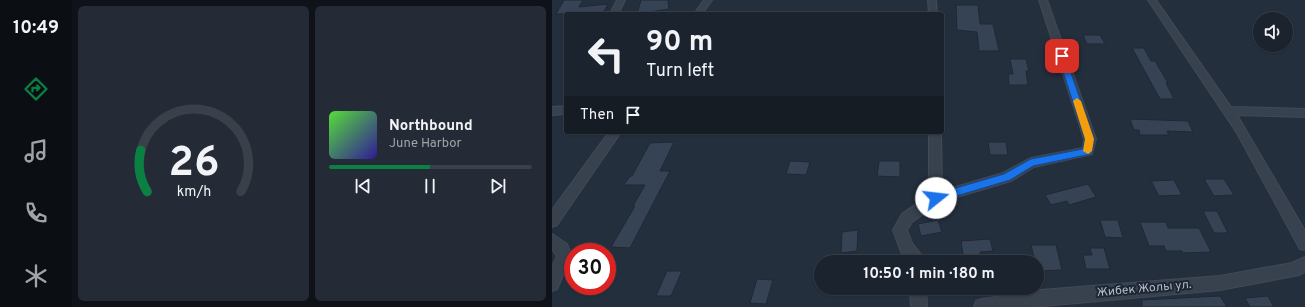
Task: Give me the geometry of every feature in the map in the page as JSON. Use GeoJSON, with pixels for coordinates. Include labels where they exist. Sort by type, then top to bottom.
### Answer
{"type":"FeatureCollection","features":[{"type":"Feature","properties":{"kind":"street"},"geometry":{"type":"LineString","coordinates":[[615,12],[621,0]]}},
{"type":"Feature","properties":{"kind":"street"},"geometry":{"type":"LineString","coordinates":[[699,12],[708,0]]}},
{"type":"Feature","properties":{"kind":"street"},"geometry":{"type":"LineString","coordinates":[[932,0],[933,12]]}},
{"type":"Feature","properties":{"kind":"street"},"geometry":{"type":"LineString","coordinates":[[913,255],[906,248],[900,230],[907,218],[936,198],[1007,177],[1031,163],[1088,151],[1090,139],[1043,0]]}},
{"type":"Feature","properties":{"kind":"street"},"geometry":{"type":"LineString","coordinates":[[1152,0],[1242,131],[1305,244]]}},
{"type":"Feature","properties":{"kind":"street"},"geometry":{"type":"LineString","coordinates":[[552,111],[564,110]]}},
{"type":"Feature","properties":{"kind":"street"},"geometry":{"type":"LineString","coordinates":[[1227,111],[1305,113]]}},
{"type":"Feature","properties":{"kind":"street"},"geometry":{"type":"LineString","coordinates":[[552,221],[613,134]]}},
{"type":"Feature","properties":{"kind":"street"},"geometry":{"type":"LineString","coordinates":[[935,134],[936,198]]}},
{"type":"Feature","properties":{"kind":"street"},"geometry":{"type":"LineString","coordinates":[[552,240],[562,249],[564,256],[552,284]]}},
{"type":"Feature","properties":{"kind":"street","name":"Жибек Жолы ул."},"geometry":{"type":"LineString","coordinates":[[982,307],[1041,298],[1220,283],[1294,270],[1305,264]]}},
{"type":"Feature","properties":{"kind":"street"},"geometry":{"type":"LineString","coordinates":[[918,295],[919,307]]}},
{"type":"Feature","properties":{"kind":"building"},"geometry":{"type":"Polygon","coordinates":[[[564,0],[583,0],[579,7],[608,4],[604,12],[564,12],[564,14],[556,14],[564,0]]]}},
{"type":"Feature","properties":{"kind":"building"},"geometry":{"type":"Polygon","coordinates":[[[641,0],[668,0],[669,9],[638,12],[641,0]]]}},
{"type":"Feature","properties":{"kind":"building"},"geometry":{"type":"Polygon","coordinates":[[[956,5],[978,5],[980,24],[993,24],[999,51],[979,51],[977,32],[957,30],[956,5]]]}},
{"type":"Feature","properties":{"kind":"building"},"geometry":{"type":"Polygon","coordinates":[[[1083,35],[1100,35],[1105,44],[1087,44],[1083,35]]]}},
{"type":"Feature","properties":{"kind":"building"},"geometry":{"type":"Polygon","coordinates":[[[1132,48],[1144,48],[1151,61],[1155,61],[1168,83],[1166,83],[1174,99],[1160,99],[1132,48]]]}},
{"type":"Feature","properties":{"kind":"building"},"geometry":{"type":"Polygon","coordinates":[[[1010,59],[1026,59],[1029,71],[1026,71],[1028,85],[1009,85],[1008,74],[1013,74],[1010,59]]]}},
{"type":"Feature","properties":{"kind":"building"},"geometry":{"type":"Polygon","coordinates":[[[1130,119],[1188,121],[1193,132],[1167,131],[1169,135],[1140,135],[1139,130],[1134,130],[1130,119]]]}},
{"type":"Feature","properties":{"kind":"building"},"geometry":{"type":"Polygon","coordinates":[[[674,142],[660,171],[670,171],[630,248],[616,247],[616,243],[613,243],[635,206],[633,206],[645,185],[624,185],[630,176],[632,176],[650,143],[674,142]]]}},
{"type":"Feature","properties":{"kind":"building"},"geometry":{"type":"Polygon","coordinates":[[[988,142],[1006,142],[1008,155],[990,155],[988,142]]]}},
{"type":"Feature","properties":{"kind":"building"},"geometry":{"type":"Polygon","coordinates":[[[790,161],[810,162],[806,175],[786,174],[790,161]]]}},
{"type":"Feature","properties":{"kind":"building"},"geometry":{"type":"Polygon","coordinates":[[[879,161],[900,161],[900,177],[877,176],[879,161]]]}},
{"type":"Feature","properties":{"kind":"building"},"geometry":{"type":"Polygon","coordinates":[[[1204,179],[1224,179],[1234,195],[1214,196],[1204,179]]]}},
{"type":"Feature","properties":{"kind":"building"},"geometry":{"type":"Polygon","coordinates":[[[1174,180],[1182,195],[1159,196],[1151,181],[1174,180]]]}},
{"type":"Feature","properties":{"kind":"building"},"geometry":{"type":"Polygon","coordinates":[[[1088,184],[1096,197],[1069,205],[1067,201],[1051,205],[1045,195],[1088,184]]]}},
{"type":"Feature","properties":{"kind":"building"},"geometry":{"type":"Polygon","coordinates":[[[1203,211],[1217,211],[1228,233],[1214,233],[1203,211]]]}},
{"type":"Feature","properties":{"kind":"building"},"geometry":{"type":"Polygon","coordinates":[[[938,220],[942,232],[921,236],[918,224],[938,220]]]}},
{"type":"Feature","properties":{"kind":"building"},"geometry":{"type":"Polygon","coordinates":[[[1100,220],[1118,220],[1123,238],[1105,237],[1100,220]]]}},
{"type":"Feature","properties":{"kind":"building"},"geometry":{"type":"Polygon","coordinates":[[[1140,222],[1166,222],[1168,228],[1199,228],[1211,252],[1182,253],[1182,251],[1166,251],[1164,246],[1149,246],[1140,222]]]}},
{"type":"Feature","properties":{"kind":"building"},"geometry":{"type":"Polygon","coordinates":[[[858,230],[857,251],[841,253],[842,232],[858,230]]]}},
{"type":"Feature","properties":{"kind":"building"},"geometry":{"type":"Polygon","coordinates":[[[990,239],[993,251],[980,252],[980,255],[963,255],[961,241],[990,239]]]}},
{"type":"Feature","properties":{"kind":"building"},"geometry":{"type":"Polygon","coordinates":[[[1031,245],[1056,245],[1062,270],[1044,271],[1044,255],[1033,255],[1031,245]]]}},
{"type":"Feature","properties":{"kind":"building"},"geometry":{"type":"Polygon","coordinates":[[[1090,248],[1104,248],[1110,269],[1086,269],[1083,255],[1092,255],[1090,248]]]}},
{"type":"Feature","properties":{"kind":"building"},"geometry":{"type":"Polygon","coordinates":[[[667,271],[682,271],[671,296],[656,296],[667,271]]]}},
{"type":"Feature","properties":{"kind":"building"},"geometry":{"type":"Polygon","coordinates":[[[757,279],[773,280],[766,304],[750,303],[757,279]]]}},
{"type":"Feature","properties":{"kind":"building"},"geometry":{"type":"Polygon","coordinates":[[[1220,296],[1227,307],[1142,307],[1142,300],[1220,296]]]}},
{"type":"Feature","properties":{"kind":"building"},"geometry":{"type":"Polygon","coordinates":[[[1268,296],[1274,307],[1250,307],[1245,298],[1268,296]]]}},
{"type":"Feature","properties":{"kind":"slow traffic"},"geometry":{"type":"LineString","coordinates":[[1077,101],[1090,139],[1088,151]]}},
{"type":"Feature","properties":{"kind":"route"},"geometry":{"type":"LineString","coordinates":[[936,198],[1007,177],[1031,163],[1088,151],[1090,139],[1062,56]]}}]}
